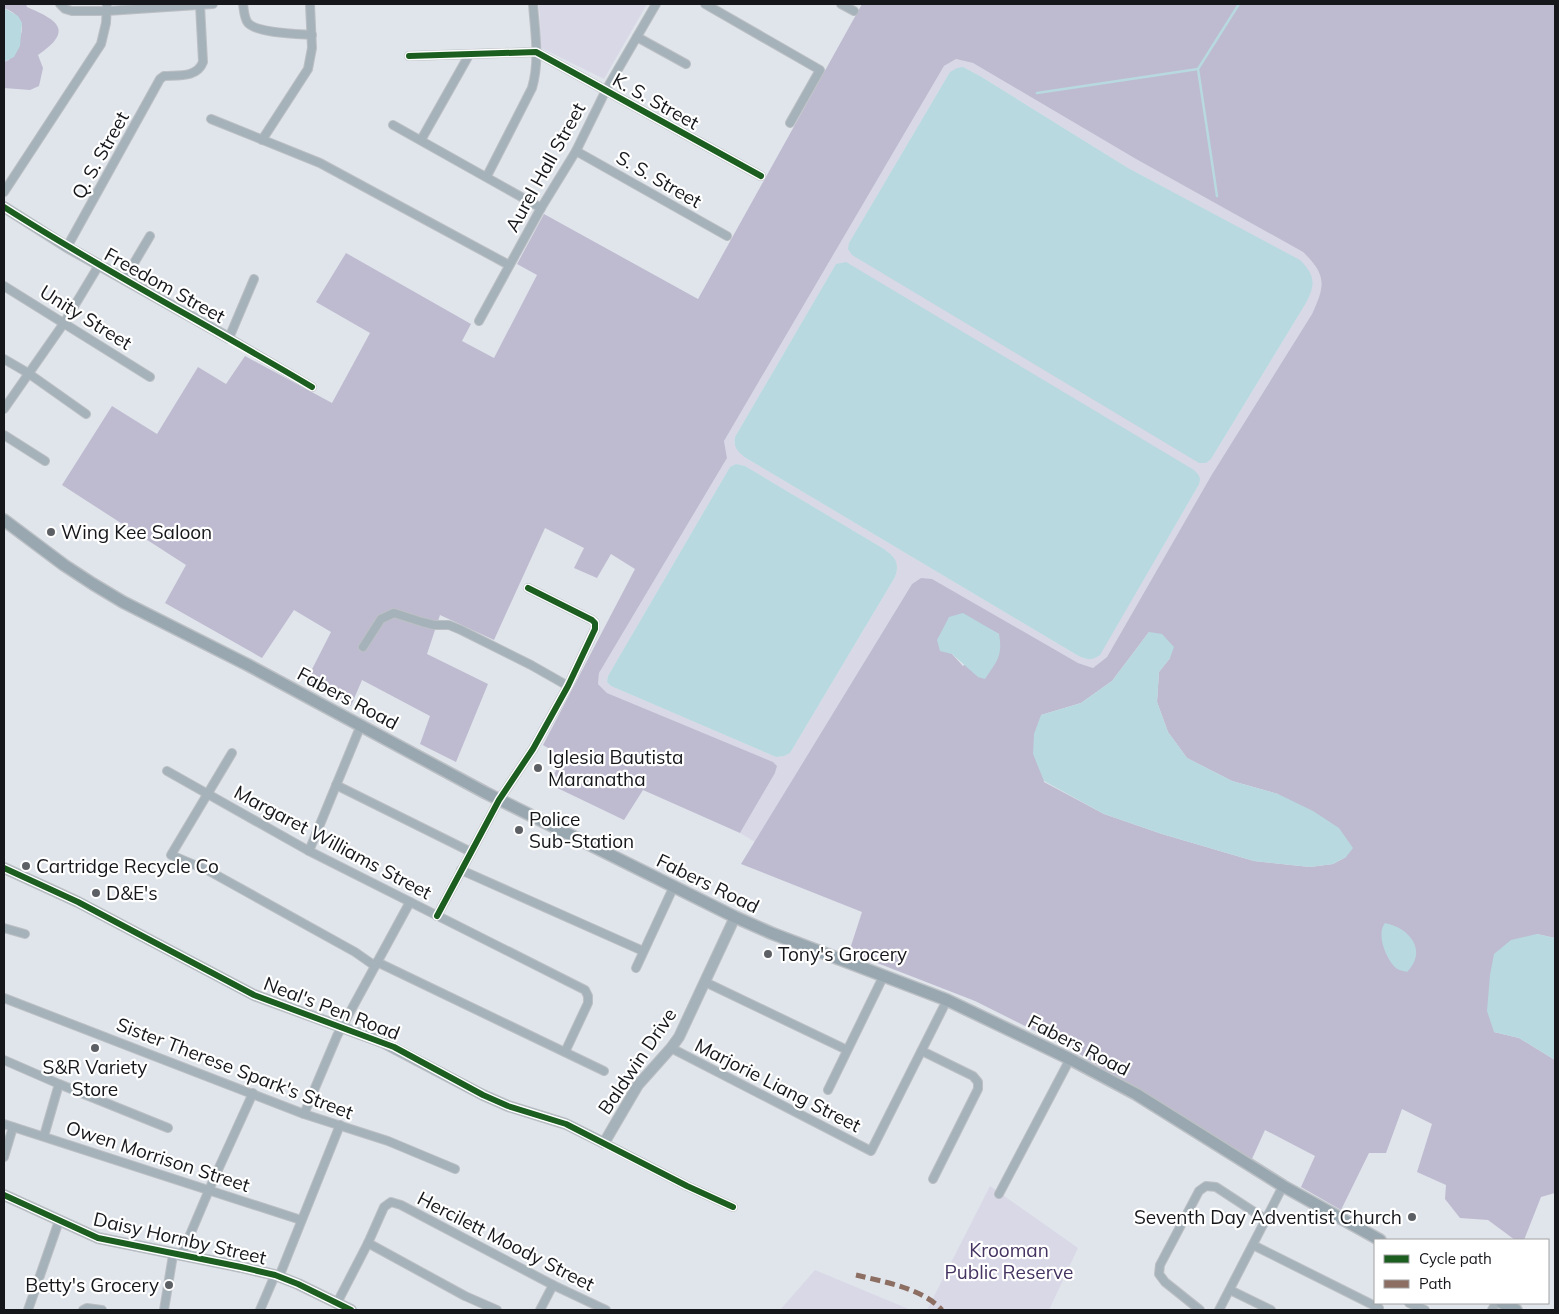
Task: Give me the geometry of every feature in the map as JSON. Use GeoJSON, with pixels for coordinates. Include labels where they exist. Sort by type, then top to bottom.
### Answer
{"type":"FeatureCollection","features":[{"type":"Feature","properties":{"kind":"main road","name":"Fabers Road"},"geometry":{"type":"LineString","coordinates":[[4,520],[93,584],[123,602],[248,665],[499,800],[735,917],[771,933],[947,1000],[1070,1059],[1136,1094],[1283,1186],[1378,1239]]}},
{"type":"Feature","properties":{"kind":"main road"},"geometry":{"type":"LineString","coordinates":[[1504,1304],[1516,1310]]}},
{"type":"Feature","properties":{"kind":"street"},"geometry":{"type":"LineString","coordinates":[[62,6],[107,8],[213,4]]}},
{"type":"Feature","properties":{"kind":"street"},"geometry":{"type":"LineString","coordinates":[[243,4],[246,19],[250,25],[258,29],[312,35]]}},
{"type":"Feature","properties":{"kind":"street"},"geometry":{"type":"LineString","coordinates":[[262,140],[308,69],[312,35],[310,4]]}},
{"type":"Feature","properties":{"kind":"street"},"geometry":{"type":"LineString","coordinates":[[487,176],[532,88],[537,66],[533,4]]}},
{"type":"Feature","properties":{"kind":"street","name":"Aurel Hall Street"},"geometry":{"type":"LineString","coordinates":[[478,321],[541,208],[576,151],[606,90],[656,4]]}},
{"type":"Feature","properties":{"kind":"street"},"geometry":{"type":"LineString","coordinates":[[705,4],[820,70],[790,123]]}},
{"type":"Feature","properties":{"kind":"street"},"geometry":{"type":"LineString","coordinates":[[841,4],[854,11]]}},
{"type":"Feature","properties":{"kind":"street","name":"Q. S. Street"},"geometry":{"type":"LineString","coordinates":[[67,247],[160,79],[164,76],[196,72],[203,62],[200,5]]}},
{"type":"Feature","properties":{"kind":"street"},"geometry":{"type":"LineString","coordinates":[[4,192],[101,44],[107,8]]}},
{"type":"Feature","properties":{"kind":"street"},"geometry":{"type":"LineString","coordinates":[[637,37],[686,64]]}},
{"type":"Feature","properties":{"kind":"street"},"geometry":{"type":"LineString","coordinates":[[409,56],[536,52]]}},
{"type":"Feature","properties":{"kind":"street","name":"K. S. Street"},"geometry":{"type":"LineString","coordinates":[[536,52],[761,176]]}},
{"type":"Feature","properties":{"kind":"street"},"geometry":{"type":"LineString","coordinates":[[421,140],[469,55]]}},
{"type":"Feature","properties":{"kind":"street"},"geometry":{"type":"LineString","coordinates":[[211,119],[320,163],[509,265]]}},
{"type":"Feature","properties":{"kind":"street"},"geometry":{"type":"LineString","coordinates":[[393,125],[541,208]]}},
{"type":"Feature","properties":{"kind":"street","name":"S. S. Street"},"geometry":{"type":"LineString","coordinates":[[576,151],[727,236]]}},
{"type":"Feature","properties":{"kind":"street","name":"Freedom Street"},"geometry":{"type":"LineString","coordinates":[[4,207],[67,247],[312,387]]}},
{"type":"Feature","properties":{"kind":"street"},"geometry":{"type":"LineString","coordinates":[[124,280],[150,236]]}},
{"type":"Feature","properties":{"kind":"street"},"geometry":{"type":"LineString","coordinates":[[4,409],[64,323],[99,265]]}},
{"type":"Feature","properties":{"kind":"street"},"geometry":{"type":"LineString","coordinates":[[229,338],[254,279]]}},
{"type":"Feature","properties":{"kind":"street","name":"Unity Street"},"geometry":{"type":"LineString","coordinates":[[4,286],[150,377]]}},
{"type":"Feature","properties":{"kind":"street"},"geometry":{"type":"LineString","coordinates":[[4,358],[86,414]]}},
{"type":"Feature","properties":{"kind":"street"},"geometry":{"type":"LineString","coordinates":[[4,435],[45,461]]}},
{"type":"Feature","properties":{"kind":"street"},"geometry":{"type":"LineString","coordinates":[[437,916],[499,800],[533,749],[594,635],[595,623],[592,620],[528,588]]}},
{"type":"Feature","properties":{"kind":"street"},"geometry":{"type":"LineString","coordinates":[[363,647],[381,619],[394,614],[428,624],[449,625],[531,665],[568,686]]}},
{"type":"Feature","properties":{"kind":"street"},"geometry":{"type":"LineString","coordinates":[[309,851],[361,725]]}},
{"type":"Feature","properties":{"kind":"street"},"geometry":{"type":"LineString","coordinates":[[232,753],[171,855],[209,871],[376,964],[604,1071]]}},
{"type":"Feature","properties":{"kind":"street","name":"Margaret Williams Street"},"geometry":{"type":"LineString","coordinates":[[167,771],[309,851],[585,990],[588,1002],[565,1052]]}},
{"type":"Feature","properties":{"kind":"street"},"geometry":{"type":"LineString","coordinates":[[336,784],[471,852]]}},
{"type":"Feature","properties":{"kind":"street","name":"Neal's Pen Road"},"geometry":{"type":"LineString","coordinates":[[4,868],[78,902],[241,989],[394,1047],[483,1095],[517,1109],[566,1124],[687,1186],[733,1207]]}},
{"type":"Feature","properties":{"kind":"street"},"geometry":{"type":"LineString","coordinates":[[461,870],[643,951]]}},
{"type":"Feature","properties":{"kind":"street"},"geometry":{"type":"LineString","coordinates":[[636,968],[674,886]]}},
{"type":"Feature","properties":{"kind":"street"},"geometry":{"type":"LineString","coordinates":[[304,1114],[341,1027],[410,902]]}},
{"type":"Feature","properties":{"kind":"street","name":"Baldwin Drive"},"geometry":{"type":"LineString","coordinates":[[604,1143],[638,1085],[679,1037],[735,917]]}},
{"type":"Feature","properties":{"kind":"street"},"geometry":{"type":"LineString","coordinates":[[4,928],[25,934]]}},
{"type":"Feature","properties":{"kind":"street"},"geometry":{"type":"LineString","coordinates":[[828,1090],[884,975]]}},
{"type":"Feature","properties":{"kind":"street"},"geometry":{"type":"LineString","coordinates":[[705,982],[847,1050]]}},
{"type":"Feature","properties":{"kind":"street","name":"Sister Therese Spark's Street"},"geometry":{"type":"LineString","coordinates":[[4,998],[254,1093],[304,1114],[388,1141],[455,1169]]}},
{"type":"Feature","properties":{"kind":"street"},"geometry":{"type":"LineString","coordinates":[[933,1179],[978,1089],[978,1082],[973,1076],[922,1051],[947,1000]]}},
{"type":"Feature","properties":{"kind":"street","name":"Marjorie Liang Street"},"geometry":{"type":"LineString","coordinates":[[671,1048],[871,1151],[922,1051]]}},
{"type":"Feature","properties":{"kind":"street"},"geometry":{"type":"LineString","coordinates":[[999,1194],[1070,1059]]}},
{"type":"Feature","properties":{"kind":"street"},"geometry":{"type":"LineString","coordinates":[[4,1060],[168,1128]]}},
{"type":"Feature","properties":{"kind":"street"},"geometry":{"type":"LineString","coordinates":[[44,1136],[59,1084]]}},
{"type":"Feature","properties":{"kind":"street"},"geometry":{"type":"LineString","coordinates":[[164,1310],[177,1255],[254,1093]]}},
{"type":"Feature","properties":{"kind":"street","name":"Owen Morrison Street"},"geometry":{"type":"LineString","coordinates":[[4,1124],[302,1220]]}},
{"type":"Feature","properties":{"kind":"street"},"geometry":{"type":"LineString","coordinates":[[260,1310],[302,1220],[340,1125]]}},
{"type":"Feature","properties":{"kind":"street"},"geometry":{"type":"LineString","coordinates":[[4,1157],[13,1127]]}},
{"type":"Feature","properties":{"kind":"street"},"geometry":{"type":"LineString","coordinates":[[1200,1310],[1165,1282],[1159,1274],[1160,1265],[1199,1191],[1206,1186],[1216,1187],[1265,1219]]}},
{"type":"Feature","properties":{"kind":"street"},"geometry":{"type":"LineString","coordinates":[[1220,1310],[1283,1186]]}},
{"type":"Feature","properties":{"kind":"street","name":"Daisy Hornby Street"},"geometry":{"type":"LineString","coordinates":[[4,1195],[108,1242],[241,1267],[277,1276],[334,1305],[351,1310]]}},
{"type":"Feature","properties":{"kind":"street","name":"Hercilett Moody Street"},"geometry":{"type":"LineString","coordinates":[[368,1243],[384,1207],[391,1202],[402,1205],[553,1285],[606,1310]]}},
{"type":"Feature","properties":{"kind":"street"},"geometry":{"type":"LineString","coordinates":[[28,1310],[59,1221]]}},
{"type":"Feature","properties":{"kind":"street"},"geometry":{"type":"LineString","coordinates":[[334,1305],[368,1243],[465,1296],[497,1310]]}},
{"type":"Feature","properties":{"kind":"street"},"geometry":{"type":"LineString","coordinates":[[1253,1245],[1380,1307]]}},
{"type":"Feature","properties":{"kind":"street"},"geometry":{"type":"LineString","coordinates":[[540,1310],[553,1285]]}},
{"type":"Feature","properties":{"kind":"street"},"geometry":{"type":"LineString","coordinates":[[1230,1290],[1271,1310]]}},
{"type":"Feature","properties":{"kind":"street"},"geometry":{"type":"LineString","coordinates":[[1411,1304],[1425,1310]]}},
{"type":"Feature","properties":{"kind":"street"},"geometry":{"type":"LineString","coordinates":[[83,1310],[87,1308],[102,1310]]}},
{"type":"Feature","properties":{"kind":"green space"},"geometry":{"type":"Polygon","coordinates":[[[539,4],[647,4],[604,79],[541,48],[539,4]]]}},
{"type":"Feature","properties":{"kind":"green space"},"geometry":{"type":"Polygon","coordinates":[[[956,59],[973,63],[1136,159],[1303,252],[1320,274],[1321,288],[1312,314],[1211,476],[1107,657],[1093,668],[1078,663],[921,578],[912,584],[755,842],[740,833],[775,773],[777,766],[772,762],[607,693],[598,684],[599,673],[727,458],[724,441],[944,66],[956,59]],[[963,67],[950,72],[849,243],[1211,459],[1306,303],[1312,285],[1311,275],[1308,270],[1299,260],[1128,168],[963,67]],[[836,264],[735,437],[734,443],[746,458],[1085,659],[1103,649],[1198,486],[836,264]],[[736,464],[730,467],[608,676],[607,682],[611,686],[776,757],[784,756],[790,753],[895,577],[897,569],[893,558],[884,549],[745,466],[736,464]]]}},
{"type":"Feature","properties":{"kind":"green space","name":"Krooman Public Reserve"},"geometry":{"type":"Polygon","coordinates":[[[990,1186],[1078,1248],[1049,1310],[927,1310],[990,1186]]]}},
{"type":"Feature","properties":{"kind":"green space","name":"Krooman Public Reserve"},"geometry":{"type":"Polygon","coordinates":[[[815,1270],[911,1310],[780,1310],[815,1270]]]}},
{"type":"Feature","properties":{"kind":"shaded area"},"geometry":{"type":"Polygon","coordinates":[[[4,4],[26,4],[27,7],[47,16],[58,26],[59,32],[56,39],[38,55],[43,68],[39,86],[30,90],[4,88],[4,62],[9,60],[17,45],[22,31],[22,24],[19,18],[4,8],[4,4]]]}},
{"type":"Feature","properties":{"kind":"shaded area"},"geometry":{"type":"Polygon","coordinates":[[[862,4],[1555,4],[1555,938],[1537,934],[1494,1032],[1519,1038],[1555,1060],[1555,1193],[1541,1197],[1524,1239],[1514,1239],[1488,1220],[1460,1218],[1445,1199],[1446,1185],[1417,1172],[1432,1124],[1402,1109],[1386,1153],[1369,1153],[1341,1210],[1301,1187],[1315,1156],[1265,1130],[1251,1161],[1073,1050],[975,1001],[849,952],[862,912],[741,864],[912,584],[921,578],[932,579],[1078,663],[1093,668],[1107,657],[1211,476],[1312,314],[1319,296],[1321,288],[1320,274],[1303,252],[1136,159],[973,63],[956,59],[944,66],[724,441],[727,458],[599,673],[598,684],[607,693],[773,762],[777,766],[775,773],[740,833],[643,790],[624,820],[549,784],[563,757],[543,745],[635,569],[611,554],[597,578],[574,568],[584,548],[545,528],[494,640],[440,615],[427,654],[488,684],[456,762],[420,744],[430,716],[362,680],[351,706],[306,681],[331,632],[294,610],[262,658],[165,603],[186,565],[62,485],[112,406],[157,434],[198,367],[226,384],[245,356],[332,403],[370,333],[316,302],[346,253],[471,324],[462,341],[494,358],[537,275],[517,264],[544,214],[698,299],[862,4]],[[984,626],[952,654],[963,666],[999,634],[984,626]],[[1149,632],[1112,681],[1081,703],[1041,715],[1044,782],[1104,814],[1162,834],[1254,861],[1310,867],[1333,864],[1346,857],[1278,794],[1232,781],[1187,758],[1168,732],[1157,702],[1159,672],[1170,658],[1149,632]]]}},
{"type":"Feature","properties":{"kind":"water"},"geometry":{"type":"Polygon","coordinates":[[[4,8],[18,16],[22,23],[20,46],[14,57],[4,62],[4,8]]]}},
{"type":"Feature","properties":{"kind":"water"},"geometry":{"type":"Polygon","coordinates":[[[963,67],[1128,168],[1300,260],[1309,270],[1312,285],[1306,303],[1211,459],[1206,463],[1199,463],[852,255],[848,249],[849,243],[950,72],[963,67]]]}},
{"type":"Feature","properties":{"kind":"water"},"geometry":{"type":"Polygon","coordinates":[[[846,262],[1194,470],[1199,475],[1200,481],[1198,486],[1100,655],[1088,659],[1077,655],[746,458],[737,449],[735,437],[836,264],[846,262]]]}},
{"type":"Feature","properties":{"kind":"water"},"geometry":{"type":"Polygon","coordinates":[[[736,464],[745,466],[884,549],[894,558],[897,564],[895,577],[790,753],[784,756],[776,757],[611,686],[607,682],[608,676],[730,467],[736,464]]]}},
{"type":"Feature","properties":{"kind":"water"},"geometry":{"type":"Polygon","coordinates":[[[963,613],[999,634],[1000,648],[998,658],[985,679],[978,677],[952,654],[940,651],[937,640],[949,617],[963,613]]]}},
{"type":"Feature","properties":{"kind":"water"},"geometry":{"type":"Polygon","coordinates":[[[1149,632],[1162,634],[1174,647],[1170,658],[1159,672],[1157,702],[1168,732],[1187,758],[1232,781],[1278,794],[1313,811],[1339,828],[1353,848],[1346,857],[1333,864],[1310,867],[1254,861],[1162,834],[1104,814],[1044,781],[1033,754],[1034,734],[1041,715],[1081,703],[1112,681],[1149,632]]]}},
{"type":"Feature","properties":{"kind":"water"},"geometry":{"type":"Polygon","coordinates":[[[1385,923],[1402,930],[1413,942],[1416,956],[1407,972],[1396,968],[1386,953],[1382,940],[1382,928],[1385,923]]]}},
{"type":"Feature","properties":{"kind":"water"},"geometry":{"type":"Polygon","coordinates":[[[1537,934],[1555,938],[1555,1060],[1519,1038],[1494,1032],[1487,1011],[1494,954],[1511,940],[1537,934]]]}},
{"type":"Feature","properties":{"kind":"waterway"},"geometry":{"type":"LineString","coordinates":[[1217,196],[1198,69],[1239,4]]}},
{"type":"Feature","properties":{"kind":"waterway"},"geometry":{"type":"LineString","coordinates":[[1037,93],[1198,69]]}},
{"type":"Feature","properties":{"kind":"marked path"},"geometry":{"type":"LineString","coordinates":[[856,1275],[913,1291],[934,1302],[942,1310]]}},
{"type":"Feature","properties":{"kind":"cycle path"},"geometry":{"type":"LineString","coordinates":[[409,56],[536,52],[761,176]]}},
{"type":"Feature","properties":{"kind":"cycle path"},"geometry":{"type":"LineString","coordinates":[[4,207],[80,254],[312,387]]}},
{"type":"Feature","properties":{"kind":"cycle path"},"geometry":{"type":"LineString","coordinates":[[437,916],[499,800],[533,749],[568,686],[595,629],[595,623],[592,620],[528,588]]}},
{"type":"Feature","properties":{"kind":"cycle path"},"geometry":{"type":"LineString","coordinates":[[4,868],[78,902],[254,995],[394,1047],[483,1095],[508,1106],[566,1124],[687,1186],[733,1207]]}},
{"type":"Feature","properties":{"kind":"cycle path"},"geometry":{"type":"LineString","coordinates":[[4,1195],[98,1238],[275,1275],[351,1310]]}},
{"type":"Feature","properties":{"kind":"place","name":"Wing Kee Saloon"},"geometry":{"type":"Point","coordinates":[51,532]}},
{"type":"Feature","properties":{"kind":"place","name":"Iglesia Bautista Maranatha"},"geometry":{"type":"Point","coordinates":[538,768]}},
{"type":"Feature","properties":{"kind":"place","name":"Police Sub-Station"},"geometry":{"type":"Point","coordinates":[519,830]}},
{"type":"Feature","properties":{"kind":"place","name":"Cartridge Recycle Co"},"geometry":{"type":"Point","coordinates":[26,866]}},
{"type":"Feature","properties":{"kind":"place","name":"D&E's"},"geometry":{"type":"Point","coordinates":[96,893]}},
{"type":"Feature","properties":{"kind":"place","name":"Tony's Grocery"},"geometry":{"type":"Point","coordinates":[768,954]}},
{"type":"Feature","properties":{"kind":"place","name":"S&R Variety Store"},"geometry":{"type":"Point","coordinates":[95,1048]}},
{"type":"Feature","properties":{"kind":"place","name":"Seventh Day Adventist Church"},"geometry":{"type":"Point","coordinates":[1412,1217]}},
{"type":"Feature","properties":{"kind":"place","name":"Betty's Grocery"},"geometry":{"type":"Point","coordinates":[169,1285]}}]}
